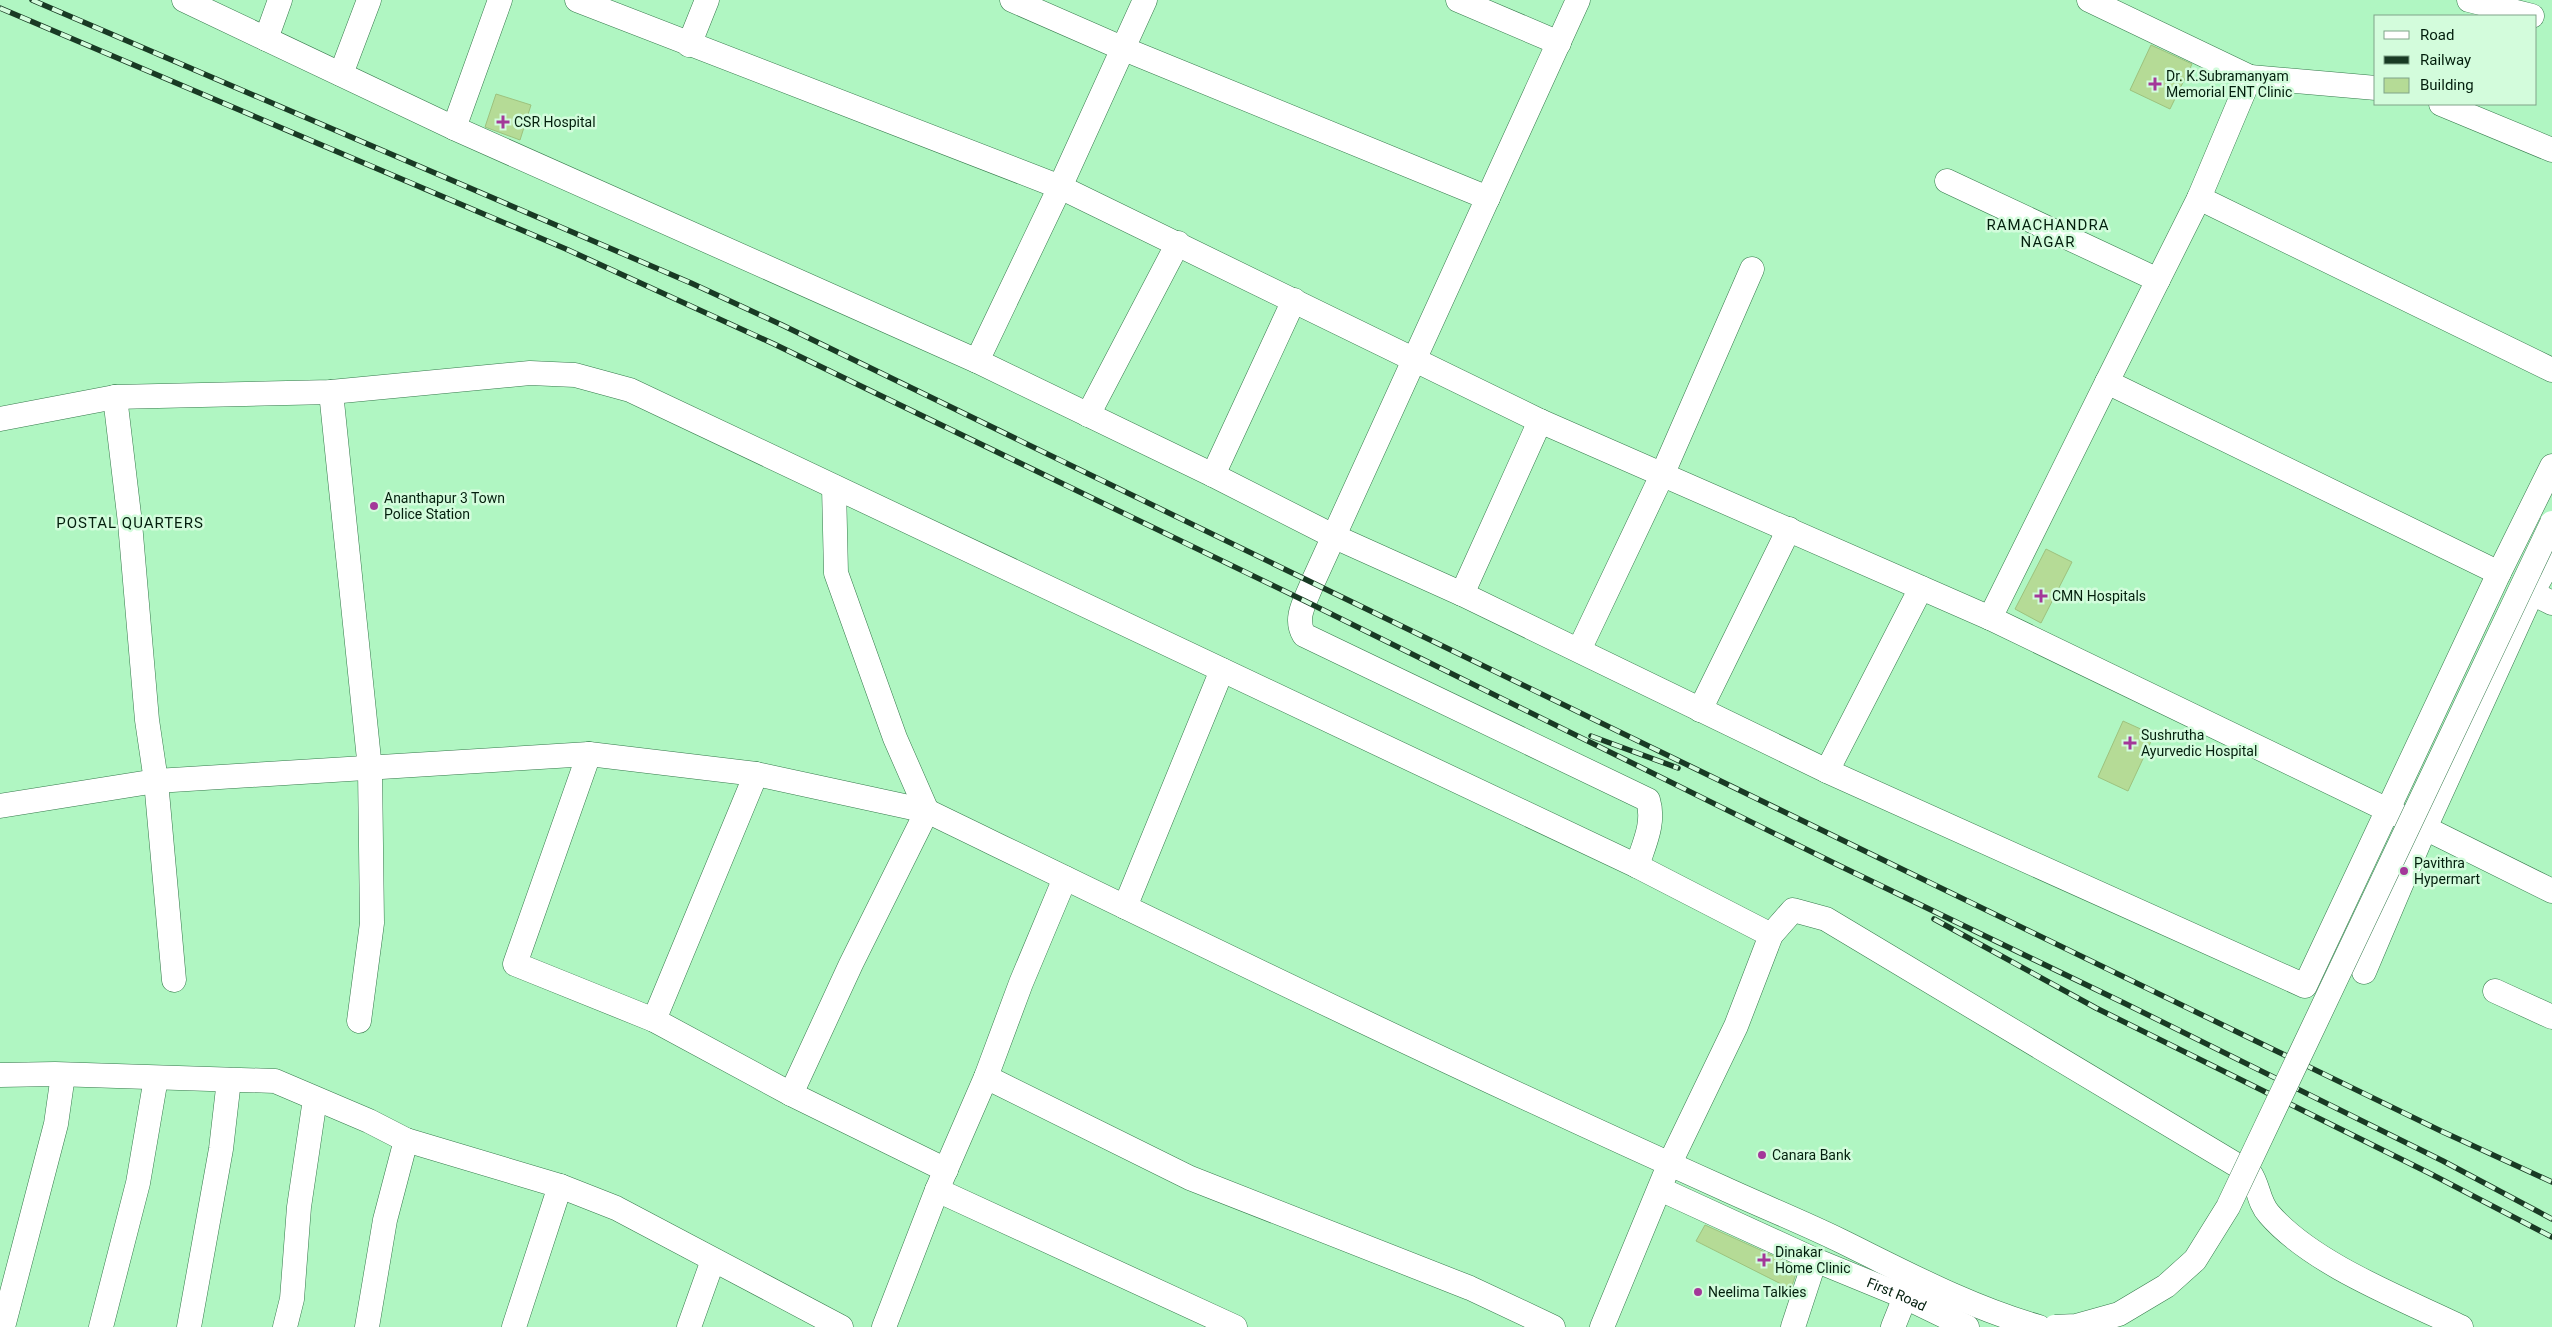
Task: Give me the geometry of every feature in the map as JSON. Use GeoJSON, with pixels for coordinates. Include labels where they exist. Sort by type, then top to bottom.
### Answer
{"type":"FeatureCollection","features":[{"type":"Feature","properties":{"kind":"street"},"geometry":{"type":"LineString","coordinates":[[184,0],[454,128],[978,362],[1213,475],[1333,536],[1462,594],[1827,771],[2305,986],[2499,574],[2552,466]]}},
{"type":"Feature","properties":{"kind":"street"},"geometry":{"type":"LineString","coordinates":[[266,39],[280,0]]}},
{"type":"Feature","properties":{"kind":"street"},"geometry":{"type":"LineString","coordinates":[[341,74],[369,0]]}},
{"type":"Feature","properties":{"kind":"street"},"geometry":{"type":"LineString","coordinates":[[454,128],[500,0]]}},
{"type":"Feature","properties":{"kind":"street"},"geometry":{"type":"LineString","coordinates":[[577,0],[689,45],[1060,187],[1540,421],[1663,473],[1990,618],[2426,828],[2552,891]]}},
{"type":"Feature","properties":{"kind":"street"},"geometry":{"type":"LineString","coordinates":[[689,45],[706,0]]}},
{"type":"Feature","properties":{"kind":"street"},"geometry":{"type":"LineString","coordinates":[[1012,0],[1124,49],[1488,198]]}},
{"type":"Feature","properties":{"kind":"street"},"geometry":{"type":"LineString","coordinates":[[978,362],[1145,0]]}},
{"type":"Feature","properties":{"kind":"street"},"geometry":{"type":"LineString","coordinates":[[1458,0],[1559,43]]}},
{"type":"Feature","properties":{"kind":"street"},"geometry":{"type":"LineString","coordinates":[[1578,0],[1333,536],[1299,616],[1299,627],[1304,636],[1648,800],[1651,811],[1651,823],[1637,866]]}},
{"type":"Feature","properties":{"kind":"street"},"geometry":{"type":"LineString","coordinates":[[2089,0],[2250,77],[2374,88]]}},
{"type":"Feature","properties":{"kind":"street"},"geometry":{"type":"LineString","coordinates":[[2468,0],[2528,15]]}},
{"type":"Feature","properties":{"kind":"street"},"geometry":{"type":"LineString","coordinates":[[2537,17],[2552,20]]}},
{"type":"Feature","properties":{"kind":"street"},"geometry":{"type":"LineString","coordinates":[[1990,618],[2199,198],[2250,77]]}},
{"type":"Feature","properties":{"kind":"street"},"geometry":{"type":"LineString","coordinates":[[2443,105],[2552,150]]}},
{"type":"Feature","properties":{"kind":"street"},"geometry":{"type":"LineString","coordinates":[[1947,181],[2158,280]]}},
{"type":"Feature","properties":{"kind":"street"},"geometry":{"type":"LineString","coordinates":[[2199,198],[2552,370]]}},
{"type":"Feature","properties":{"kind":"street"},"geometry":{"type":"LineString","coordinates":[[1088,414],[1178,243]]}},
{"type":"Feature","properties":{"kind":"street"},"geometry":{"type":"LineString","coordinates":[[1579,650],[1663,473],[1752,269]]}},
{"type":"Feature","properties":{"kind":"street"},"geometry":{"type":"LineString","coordinates":[[1213,475],[1294,300]]}},
{"type":"Feature","properties":{"kind":"street"},"geometry":{"type":"LineString","coordinates":[[0,419],[115,397],[331,392],[530,373],[575,375],[630,390],[1637,866],[1771,935]]}},
{"type":"Feature","properties":{"kind":"street"},"geometry":{"type":"LineString","coordinates":[[2107,382],[2499,574]]}},
{"type":"Feature","properties":{"kind":"street"},"geometry":{"type":"LineString","coordinates":[[331,392],[370,769],[372,923],[359,1021]]}},
{"type":"Feature","properties":{"kind":"street"},"geometry":{"type":"LineString","coordinates":[[115,397],[130,523],[147,720],[156,781],[174,980]]}},
{"type":"Feature","properties":{"kind":"street"},"geometry":{"type":"LineString","coordinates":[[1462,594],[1540,421]]}},
{"type":"Feature","properties":{"kind":"street"},"geometry":{"type":"LineString","coordinates":[[834,487],[836,573],[895,738],[927,811]]}},
{"type":"Feature","properties":{"kind":"street"},"geometry":{"type":"LineString","coordinates":[[2055,1327],[2076,1326],[2118,1314],[2166,1286],[2195,1260],[2228,1207],[2552,522]]}},
{"type":"Feature","properties":{"kind":"street"},"geometry":{"type":"LineString","coordinates":[[1700,710],[1789,529]]}},
{"type":"Feature","properties":{"kind":"street"},"geometry":{"type":"LineString","coordinates":[[2364,972],[2426,828],[2542,598],[2552,557]]}},
{"type":"Feature","properties":{"kind":"street"},"geometry":{"type":"LineString","coordinates":[[1827,771],[1921,588]]}},
{"type":"Feature","properties":{"kind":"street"},"geometry":{"type":"LineString","coordinates":[[1125,907],[1222,670]]}},
{"type":"Feature","properties":{"kind":"street"},"geometry":{"type":"LineString","coordinates":[[589,754],[515,964],[654,1020],[791,1094],[941,1180],[1235,1327]]}},
{"type":"Feature","properties":{"kind":"street"},"geometry":{"type":"LineString","coordinates":[[0,806],[156,781],[589,754],[756,774],[927,811],[1199,945],[1669,1165],[1838,1240],[1987,1311],[2039,1327]]}},
{"type":"Feature","properties":{"kind":"street"},"geometry":{"type":"LineString","coordinates":[[654,1020],[756,774]]}},
{"type":"Feature","properties":{"kind":"street"},"geometry":{"type":"LineString","coordinates":[[791,1094],[851,964],[927,811]]}},
{"type":"Feature","properties":{"kind":"street"},"geometry":{"type":"LineString","coordinates":[[884,1327],[941,1180],[986,1077],[1021,983],[1065,878]]}},
{"type":"Feature","properties":{"kind":"street"},"geometry":{"type":"LineString","coordinates":[[1602,1327],[1669,1165],[1736,1026],[1771,935],[1793,910],[1826,919],[2250,1173],[2263,1207],[2282,1229],[2309,1250],[2381,1289],[2461,1327]]}},
{"type":"Feature","properties":{"kind":"street"},"geometry":{"type":"LineString","coordinates":[[2495,991],[2552,1016]]}},
{"type":"Feature","properties":{"kind":"street"},"geometry":{"type":"LineString","coordinates":[[0,1075],[63,1075],[275,1082],[369,1121],[406,1140],[560,1186],[616,1208],[841,1327]]}},
{"type":"Feature","properties":{"kind":"street"},"geometry":{"type":"LineString","coordinates":[[2,1327],[56,1124],[63,1075]]}},
{"type":"Feature","properties":{"kind":"street"},"geometry":{"type":"LineString","coordinates":[[986,1077],[1190,1178],[1470,1288],[1553,1327]]}},
{"type":"Feature","properties":{"kind":"street"},"geometry":{"type":"LineString","coordinates":[[101,1327],[138,1183],[156,1078]]}},
{"type":"Feature","properties":{"kind":"street"},"geometry":{"type":"LineString","coordinates":[[189,1327],[221,1149],[229,1080]]}},
{"type":"Feature","properties":{"kind":"street"},"geometry":{"type":"LineString","coordinates":[[285,1327],[292,1299],[299,1207],[314,1099]]}},
{"type":"Feature","properties":{"kind":"street"},"geometry":{"type":"LineString","coordinates":[[367,1327],[385,1220],[406,1140]]}},
{"type":"Feature","properties":{"kind":"street"},"geometry":{"type":"LineString","coordinates":[[514,1327],[560,1186]]}},
{"type":"Feature","properties":{"kind":"street","name":"First Road"},"geometry":{"type":"LineString","coordinates":[[1660,1189],[1815,1260],[1905,1297],[1967,1327]]}},
{"type":"Feature","properties":{"kind":"street"},"geometry":{"type":"LineString","coordinates":[[689,1327],[713,1260]]}},
{"type":"Feature","properties":{"kind":"street"},"geometry":{"type":"LineString","coordinates":[[1793,1327],[1815,1260]]}},
{"type":"Feature","properties":{"kind":"street"},"geometry":{"type":"LineString","coordinates":[[1893,1327],[1905,1297]]}},
{"type":"Feature","properties":{"kind":"building"},"geometry":{"type":"Polygon","coordinates":[[[2151,45],[2192,64],[2170,109],[2130,90],[2151,45]]]}},
{"type":"Feature","properties":{"kind":"building"},"geometry":{"type":"Polygon","coordinates":[[[496,94],[531,105],[520,140],[485,127],[496,94]]]}},
{"type":"Feature","properties":{"kind":"building"},"geometry":{"type":"Polygon","coordinates":[[[2046,549],[2072,562],[2041,623],[2015,609],[2046,549]]]}},
{"type":"Feature","properties":{"kind":"building"},"geometry":{"type":"Polygon","coordinates":[[[2123,721],[2154,735],[2128,791],[2098,777],[2123,721]]]}},
{"type":"Feature","properties":{"kind":"building"},"geometry":{"type":"Polygon","coordinates":[[[1705,1225],[1798,1267],[1791,1289],[1696,1241],[1705,1225]]]}},
{"type":"Feature","properties":{"kind":"railway"},"geometry":{"type":"LineString","coordinates":[[32,0],[691,283],[782,325],[2441,1131],[2552,1182]]}},
{"type":"Feature","properties":{"kind":"railway"},"geometry":{"type":"LineString","coordinates":[[0,8],[566,249],[774,344],[1305,601],[1838,865],[2124,1003],[2443,1161],[2552,1219]]}},
{"type":"Feature","properties":{"kind":"railway"},"geometry":{"type":"LineString","coordinates":[[1591,736],[1678,768]]}},
{"type":"Feature","properties":{"kind":"railway"},"geometry":{"type":"LineString","coordinates":[[1934,919],[2096,1008],[2429,1173],[2552,1237]]}},
{"type":"Feature","properties":{"kind":"place","name":"Dr. K.Subramanyam Memorial ENT Clinic"},"geometry":{"type":"Point","coordinates":[2155,84]}},
{"type":"Feature","properties":{"kind":"place","name":"CSR Hospital"},"geometry":{"type":"Point","coordinates":[503,122]}},
{"type":"Feature","properties":{"kind":"place","name":"Ananthapur 3 Town Police Station"},"geometry":{"type":"Point","coordinates":[374,506]}},
{"type":"Feature","properties":{"kind":"place","name":"CMN Hospitals"},"geometry":{"type":"Point","coordinates":[2041,596]}},
{"type":"Feature","properties":{"kind":"place","name":"Sushrutha Ayurvedic Hospital"},"geometry":{"type":"Point","coordinates":[2130,743]}},
{"type":"Feature","properties":{"kind":"place","name":"Pavithra Hypermart"},"geometry":{"type":"Point","coordinates":[2404,871]}},
{"type":"Feature","properties":{"kind":"place","name":"Canara Bank"},"geometry":{"type":"Point","coordinates":[1762,1155]}},
{"type":"Feature","properties":{"kind":"place","name":"Dinakar Home Clinic"},"geometry":{"type":"Point","coordinates":[1764,1260]}},
{"type":"Feature","properties":{"kind":"place","name":"Neelima Talkies"},"geometry":{"type":"Point","coordinates":[1698,1292]}},
{"type":"Feature","properties":{"kind":"district","name":"RAMACHANDRA NAGAR"},"geometry":{"type":"Point","coordinates":[2048,234]}},
{"type":"Feature","properties":{"kind":"district","name":"POSTAL QUARTERS"},"geometry":{"type":"Point","coordinates":[130,523]}}]}
